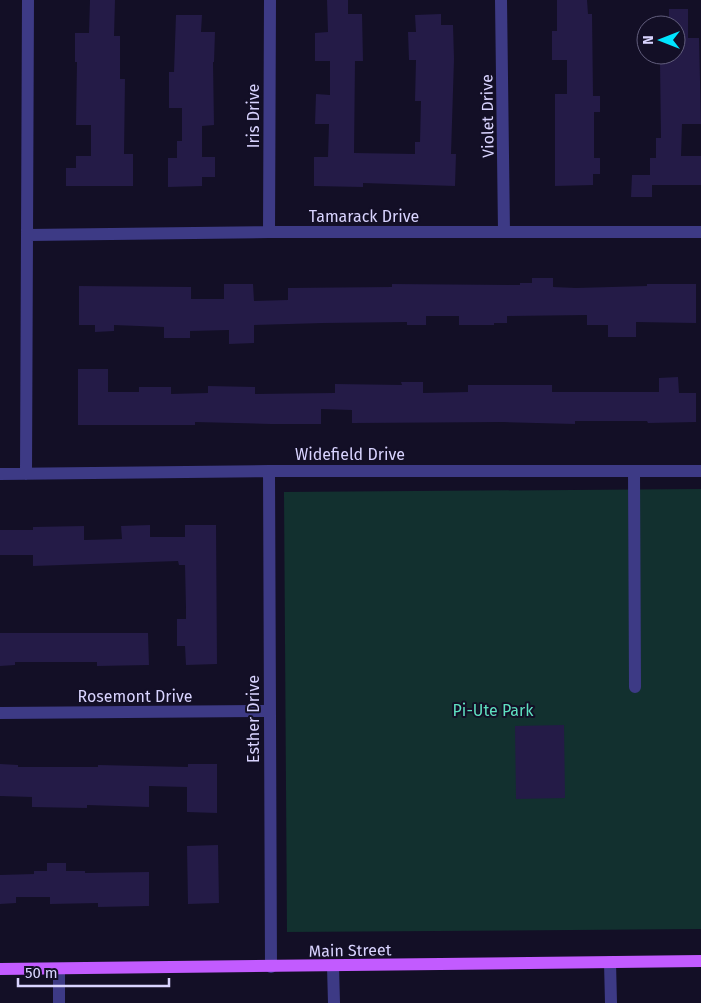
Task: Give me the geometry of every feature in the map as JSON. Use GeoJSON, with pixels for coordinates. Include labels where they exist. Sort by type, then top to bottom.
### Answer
{"type":"FeatureCollection","features":[{"type":"Feature","properties":{"kind":"main road","name":"Main Street"},"geometry":{"type":"LineString","coordinates":[[0,970],[701,961]]}},
{"type":"Feature","properties":{"kind":"street"},"geometry":{"type":"LineString","coordinates":[[26,474],[28,0]]}},
{"type":"Feature","properties":{"kind":"street","name":"Iris Drive"},"geometry":{"type":"LineString","coordinates":[[269,232],[270,0]]}},
{"type":"Feature","properties":{"kind":"street","name":"Violet Drive"},"geometry":{"type":"LineString","coordinates":[[502,0],[504,232]]}},
{"type":"Feature","properties":{"kind":"street","name":"Tamarack Drive"},"geometry":{"type":"LineString","coordinates":[[28,235],[269,232],[701,232]]}},
{"type":"Feature","properties":{"kind":"street","name":"Widefield Drive"},"geometry":{"type":"LineString","coordinates":[[0,474],[269,471],[701,471]]}},
{"type":"Feature","properties":{"kind":"street","name":"Esther Drive"},"geometry":{"type":"LineString","coordinates":[[269,471],[271,967]]}},
{"type":"Feature","properties":{"kind":"street"},"geometry":{"type":"LineString","coordinates":[[634,471],[635,687]]}},
{"type":"Feature","properties":{"kind":"street","name":"Rosemont Drive"},"geometry":{"type":"LineString","coordinates":[[0,713],[269,711]]}},
{"type":"Feature","properties":{"kind":"street"},"geometry":{"type":"LineString","coordinates":[[610,962],[611,1003]]}},
{"type":"Feature","properties":{"kind":"street"},"geometry":{"type":"LineString","coordinates":[[333,966],[334,1003]]}},
{"type":"Feature","properties":{"kind":"street"},"geometry":{"type":"LineString","coordinates":[[59,969],[59,1003]]}},
{"type":"Feature","properties":{"kind":"green space","name":"Pi-Ute Park"},"geometry":{"type":"Polygon","coordinates":[[[701,489],[701,929],[287,932],[284,492],[701,489]]]}},
{"type":"Feature","properties":{"kind":"building"},"geometry":{"type":"Polygon","coordinates":[[[90,0],[115,0],[114,36],[120,36],[120,79],[125,79],[124,154],[133,154],[133,186],[66,186],[66,168],[76,168],[76,156],[91,156],[91,125],[76,125],[77,62],[75,62],[75,33],[89,33],[90,0]]]}},
{"type":"Feature","properties":{"kind":"building"},"geometry":{"type":"Polygon","coordinates":[[[327,0],[348,0],[348,14],[362,14],[363,61],[355,61],[354,153],[415,154],[415,142],[420,142],[421,101],[415,101],[416,60],[409,60],[408,32],[416,32],[415,15],[441,14],[441,25],[453,25],[454,59],[451,154],[456,154],[455,186],[363,183],[363,187],[314,186],[314,157],[328,157],[329,124],[315,124],[316,94],[330,95],[330,61],[315,61],[315,33],[328,32],[327,0]]]}},
{"type":"Feature","properties":{"kind":"building"},"geometry":{"type":"Polygon","coordinates":[[[557,0],[587,0],[588,14],[592,14],[593,96],[600,96],[600,112],[594,112],[594,158],[600,158],[600,174],[593,174],[593,185],[555,186],[555,94],[567,94],[567,60],[552,60],[552,31],[557,31],[557,0]]]}},
{"type":"Feature","properties":{"kind":"building"},"geometry":{"type":"Polygon","coordinates":[[[669,9],[688,9],[688,38],[699,38],[701,124],[682,124],[681,156],[701,156],[701,185],[652,185],[652,197],[631,197],[632,175],[650,175],[650,158],[656,158],[656,138],[661,138],[660,65],[686,65],[686,15],[669,15],[669,9]]]}},
{"type":"Feature","properties":{"kind":"building"},"geometry":{"type":"Polygon","coordinates":[[[176,15],[202,15],[201,32],[215,32],[213,62],[214,125],[202,126],[202,157],[215,157],[215,177],[202,177],[202,186],[168,187],[168,158],[177,158],[177,141],[182,141],[182,108],[169,108],[169,72],[174,72],[176,15]]]}},
{"type":"Feature","properties":{"kind":"building"},"geometry":{"type":"Polygon","coordinates":[[[532,278],[553,278],[553,287],[576,288],[647,286],[647,284],[696,284],[696,323],[636,322],[636,337],[608,337],[608,325],[587,325],[587,315],[507,316],[507,323],[494,323],[494,325],[459,325],[459,316],[426,316],[426,325],[407,325],[407,322],[254,325],[254,343],[229,344],[229,330],[190,331],[190,338],[164,338],[164,327],[114,325],[114,331],[95,332],[95,325],[79,325],[79,286],[191,287],[191,299],[224,299],[224,284],[253,284],[254,301],[288,300],[288,288],[392,287],[392,284],[520,285],[520,283],[532,283],[532,278]]]}},
{"type":"Feature","properties":{"kind":"building"},"geometry":{"type":"Polygon","coordinates":[[[78,369],[108,369],[108,392],[139,392],[139,387],[171,387],[171,394],[208,393],[208,386],[255,387],[255,394],[335,393],[335,384],[402,385],[401,382],[423,382],[423,393],[468,392],[468,385],[552,385],[552,392],[659,392],[659,378],[678,377],[679,393],[696,393],[696,422],[575,421],[575,424],[503,422],[352,423],[352,410],[321,409],[321,424],[195,422],[195,425],[78,425],[78,369]]]}},
{"type":"Feature","properties":{"kind":"building"},"geometry":{"type":"Polygon","coordinates":[[[150,525],[150,537],[185,537],[185,525],[216,525],[217,664],[186,665],[185,646],[177,646],[177,619],[186,619],[185,565],[179,565],[178,561],[33,566],[33,555],[0,555],[0,530],[33,530],[33,527],[84,526],[84,540],[122,539],[121,526],[150,525]]]}},
{"type":"Feature","properties":{"kind":"building"},"geometry":{"type":"Polygon","coordinates":[[[0,633],[148,633],[149,665],[97,666],[97,662],[15,662],[15,665],[0,666],[0,633]]]}},
{"type":"Feature","properties":{"kind":"building"},"geometry":{"type":"Polygon","coordinates":[[[564,725],[565,798],[516,799],[515,726],[564,725]]]}},
{"type":"Feature","properties":{"kind":"building"},"geometry":{"type":"Polygon","coordinates":[[[0,764],[18,765],[18,767],[98,767],[98,765],[188,767],[188,764],[217,764],[217,813],[187,812],[187,787],[149,786],[149,807],[87,805],[87,808],[32,807],[32,797],[0,796],[0,764]]]}},
{"type":"Feature","properties":{"kind":"building"},"geometry":{"type":"Polygon","coordinates":[[[218,845],[219,903],[188,904],[187,846],[218,845]]]}},
{"type":"Feature","properties":{"kind":"building"},"geometry":{"type":"Polygon","coordinates":[[[47,863],[66,863],[66,871],[85,871],[85,873],[149,872],[149,906],[98,907],[98,903],[50,904],[50,897],[16,897],[16,903],[0,904],[0,875],[34,874],[34,871],[47,871],[47,863]]]}}]}
